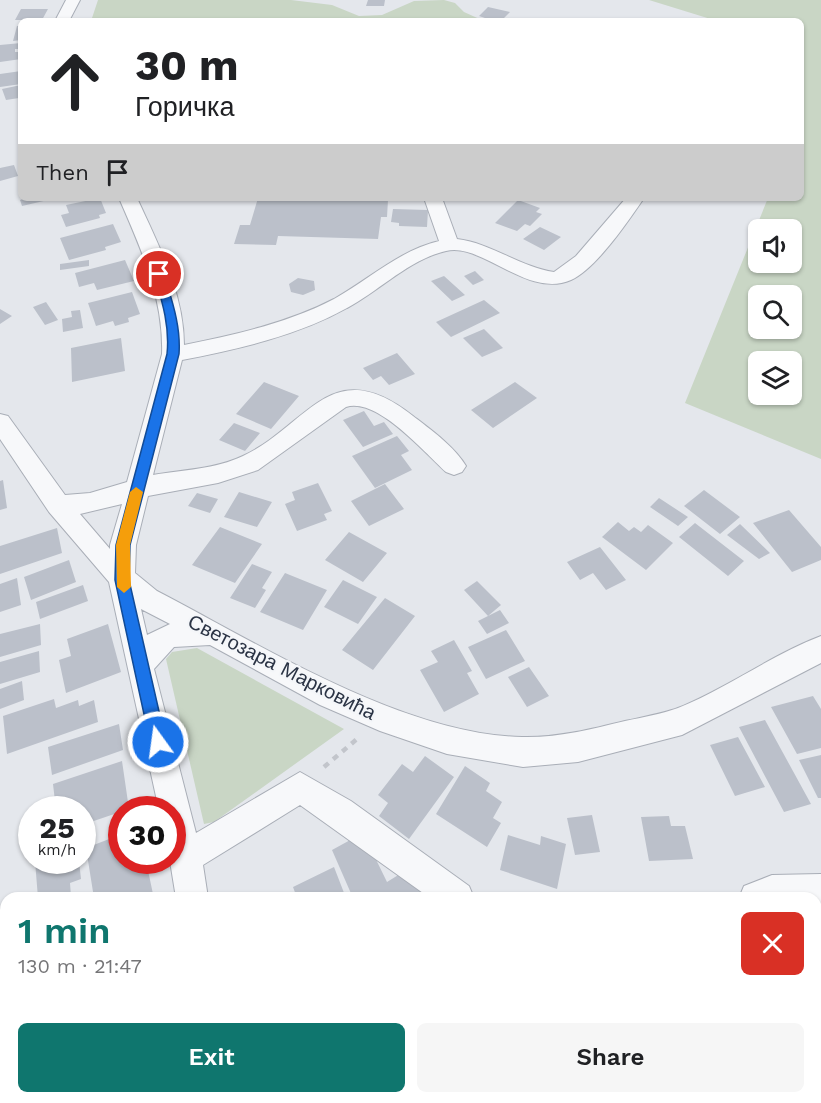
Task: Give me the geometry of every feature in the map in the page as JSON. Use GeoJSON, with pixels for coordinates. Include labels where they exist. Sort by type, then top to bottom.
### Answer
{"type":"FeatureCollection","features":[{"type":"Feature","properties":{"kind":"street"},"geometry":{"type":"LineString","coordinates":[[64,18],[73,0]]}},
{"type":"Feature","properties":{"kind":"street"},"geometry":{"type":"LineString","coordinates":[[129,201],[165,291],[175,337],[173,354],[123,545],[122,580],[171,796]]}},
{"type":"Feature","properties":{"kind":"street"},"geometry":{"type":"LineString","coordinates":[[433,201],[449,244]]}},
{"type":"Feature","properties":{"kind":"street"},"geometry":{"type":"LineString","coordinates":[[173,354],[215,346],[274,330],[338,305],[436,247],[449,244],[461,245],[543,276],[564,276],[577,266],[632,201]]}},
{"type":"Feature","properties":{"kind":"street"},"geometry":{"type":"LineString","coordinates":[[58,506],[93,504],[137,488],[242,467],[264,456],[311,418],[336,403],[354,397],[365,397],[384,406],[454,466]]}},
{"type":"Feature","properties":{"kind":"street","name":"Светозара Марковића"},"geometry":{"type":"LineString","coordinates":[[0,422],[58,506],[93,550],[122,580],[148,599],[330,695],[380,717],[447,740],[492,749],[523,752],[578,747],[682,721],[821,649]]}},
{"type":"Feature","properties":{"kind":"street"},"geometry":{"type":"LineString","coordinates":[[140,667],[149,651],[163,637],[181,633],[215,633]]}},
{"type":"Feature","properties":{"kind":"street"},"geometry":{"type":"LineString","coordinates":[[191,892],[186,857],[300,787],[340,812],[449,892]]}},
{"type":"Feature","properties":{"kind":"street"},"geometry":{"type":"LineString","coordinates":[[772,892],[821,891]]}},
{"type":"Feature","properties":{"kind":"path"},"geometry":{"type":"LineString","coordinates":[[300,787],[380,717]]}},
{"type":"Feature","properties":{"kind":"green space"},"geometry":{"type":"Polygon","coordinates":[[[98,0],[291,0],[332,5],[359,16],[382,15],[414,1],[444,0],[455,3],[464,12],[477,18],[92,18],[98,0]]]}},
{"type":"Feature","properties":{"kind":"green space"},"geometry":{"type":"Polygon","coordinates":[[[649,0],[821,0],[821,459],[685,403],[748,247],[748,273],[802,273],[802,219],[759,219],[767,201],[804,201],[804,18],[707,18],[649,0]]]}},
{"type":"Feature","properties":{"kind":"green space"},"geometry":{"type":"Polygon","coordinates":[[[197,648],[344,729],[214,822],[204,824],[166,659],[172,652],[197,648]]]}},
{"type":"Feature","properties":{"kind":"building"},"geometry":{"type":"Polygon","coordinates":[[[368,0],[385,0],[384,6],[366,6],[368,0]]]}},
{"type":"Feature","properties":{"kind":"building"},"geometry":{"type":"Polygon","coordinates":[[[488,7],[510,12],[504,18],[479,16],[488,7]]]}},
{"type":"Feature","properties":{"kind":"building"},"geometry":{"type":"Polygon","coordinates":[[[21,9],[48,9],[43,18],[15,20],[21,9]]]}},
{"type":"Feature","properties":{"kind":"building"},"geometry":{"type":"Polygon","coordinates":[[[17,26],[18,26],[18,40],[13,41],[17,26]]]}},
{"type":"Feature","properties":{"kind":"building"},"geometry":{"type":"Polygon","coordinates":[[[18,43],[18,49],[15,49],[15,52],[18,52],[18,59],[0,62],[0,45],[18,43]]]}},
{"type":"Feature","properties":{"kind":"building"},"geometry":{"type":"Polygon","coordinates":[[[18,71],[18,84],[0,87],[0,74],[18,71]]]}},
{"type":"Feature","properties":{"kind":"building"},"geometry":{"type":"Polygon","coordinates":[[[18,86],[18,98],[6,100],[2,89],[18,86]]]}},
{"type":"Feature","properties":{"kind":"building"},"geometry":{"type":"Polygon","coordinates":[[[14,165],[18,176],[0,181],[0,168],[14,165]]]}},
{"type":"Feature","properties":{"kind":"building"},"geometry":{"type":"Polygon","coordinates":[[[20,201],[44,201],[22,206],[20,201]]]}},
{"type":"Feature","properties":{"kind":"building"},"geometry":{"type":"Polygon","coordinates":[[[101,201],[106,213],[99,215],[100,218],[66,227],[61,215],[69,213],[66,205],[101,201]]]}},
{"type":"Feature","properties":{"kind":"building"},"geometry":{"type":"Polygon","coordinates":[[[257,201],[388,201],[387,217],[381,217],[378,239],[278,236],[276,245],[234,244],[240,225],[250,225],[257,201]]]}},
{"type":"Feature","properties":{"kind":"building"},"geometry":{"type":"Polygon","coordinates":[[[517,201],[540,208],[536,212],[542,214],[530,226],[525,224],[517,231],[495,223],[517,201]]]}},
{"type":"Feature","properties":{"kind":"building"},"geometry":{"type":"Polygon","coordinates":[[[393,209],[428,210],[427,227],[399,226],[399,223],[391,222],[393,209]]]}},
{"type":"Feature","properties":{"kind":"building"},"geometry":{"type":"Polygon","coordinates":[[[113,224],[121,242],[105,247],[106,250],[69,260],[60,238],[113,224]]]}},
{"type":"Feature","properties":{"kind":"building"},"geometry":{"type":"Polygon","coordinates":[[[540,227],[561,237],[544,250],[523,239],[540,227]]]}},
{"type":"Feature","properties":{"kind":"building"},"geometry":{"type":"Polygon","coordinates":[[[89,260],[89,266],[60,270],[60,264],[89,260]]]}},
{"type":"Feature","properties":{"kind":"building"},"geometry":{"type":"Polygon","coordinates":[[[125,260],[134,281],[97,290],[94,283],[79,287],[75,273],[125,260]]]}},
{"type":"Feature","properties":{"kind":"building"},"geometry":{"type":"Polygon","coordinates":[[[475,271],[484,280],[473,285],[464,276],[475,271]]]}},
{"type":"Feature","properties":{"kind":"building"},"geometry":{"type":"Polygon","coordinates":[[[444,276],[465,295],[452,301],[431,281],[444,276]]]}},
{"type":"Feature","properties":{"kind":"building"},"geometry":{"type":"Polygon","coordinates":[[[298,278],[314,281],[315,290],[303,295],[291,292],[289,284],[298,278]]]}},
{"type":"Feature","properties":{"kind":"building"},"geometry":{"type":"Polygon","coordinates":[[[132,292],[140,314],[128,318],[129,322],[115,326],[113,321],[96,326],[88,303],[132,292]]]}},
{"type":"Feature","properties":{"kind":"building"},"geometry":{"type":"Polygon","coordinates":[[[484,300],[500,313],[451,337],[436,322],[484,300]]]}},
{"type":"Feature","properties":{"kind":"building"},"geometry":{"type":"Polygon","coordinates":[[[46,302],[58,320],[45,325],[33,307],[46,302]]]}},
{"type":"Feature","properties":{"kind":"building"},"geometry":{"type":"Polygon","coordinates":[[[0,309],[12,316],[0,324],[0,309]]]}},
{"type":"Feature","properties":{"kind":"building"},"geometry":{"type":"Polygon","coordinates":[[[80,310],[83,328],[63,332],[62,319],[72,317],[71,311],[80,310]]]}},
{"type":"Feature","properties":{"kind":"building"},"geometry":{"type":"Polygon","coordinates":[[[484,329],[503,348],[482,357],[463,338],[484,329]]]}},
{"type":"Feature","properties":{"kind":"building"},"geometry":{"type":"Polygon","coordinates":[[[121,338],[125,371],[72,382],[71,348],[121,338]]]}},
{"type":"Feature","properties":{"kind":"building"},"geometry":{"type":"Polygon","coordinates":[[[397,353],[415,374],[389,385],[381,376],[373,380],[363,368],[397,353]]]}},
{"type":"Feature","properties":{"kind":"building"},"geometry":{"type":"Polygon","coordinates":[[[264,382],[299,396],[271,429],[236,414],[264,382]]]}},
{"type":"Feature","properties":{"kind":"building"},"geometry":{"type":"Polygon","coordinates":[[[515,382],[537,398],[493,428],[471,410],[515,382]]]}},
{"type":"Feature","properties":{"kind":"building"},"geometry":{"type":"Polygon","coordinates":[[[364,411],[374,426],[384,422],[393,434],[363,447],[343,420],[364,411]]]}},
{"type":"Feature","properties":{"kind":"building"},"geometry":{"type":"Polygon","coordinates":[[[234,423],[260,433],[245,451],[219,440],[234,423]]]}},
{"type":"Feature","properties":{"kind":"building"},"geometry":{"type":"Polygon","coordinates":[[[397,436],[409,451],[401,455],[412,470],[375,488],[352,456],[397,436]]]}},
{"type":"Feature","properties":{"kind":"building"},"geometry":{"type":"Polygon","coordinates":[[[3,480],[7,508],[0,510],[0,481],[3,480]]]}},
{"type":"Feature","properties":{"kind":"building"},"geometry":{"type":"Polygon","coordinates":[[[318,483],[332,511],[324,514],[327,520],[297,531],[285,504],[295,500],[292,492],[318,483]]]}},
{"type":"Feature","properties":{"kind":"building"},"geometry":{"type":"Polygon","coordinates":[[[385,484],[404,509],[369,526],[351,501],[385,484]]]}},
{"type":"Feature","properties":{"kind":"building"},"geometry":{"type":"Polygon","coordinates":[[[704,490],[740,517],[720,534],[684,506],[704,490]]]}},
{"type":"Feature","properties":{"kind":"building"},"geometry":{"type":"Polygon","coordinates":[[[239,492],[272,502],[257,527],[224,517],[239,492]]]}},
{"type":"Feature","properties":{"kind":"building"},"geometry":{"type":"Polygon","coordinates":[[[197,493],[218,499],[210,513],[188,506],[197,493]]]}},
{"type":"Feature","properties":{"kind":"building"},"geometry":{"type":"Polygon","coordinates":[[[659,498],[688,517],[678,526],[650,507],[659,498]]]}},
{"type":"Feature","properties":{"kind":"building"},"geometry":{"type":"Polygon","coordinates":[[[789,510],[821,547],[821,560],[792,572],[753,523],[789,510]]]}},
{"type":"Feature","properties":{"kind":"building"},"geometry":{"type":"Polygon","coordinates":[[[618,522],[629,531],[634,527],[641,532],[648,525],[673,543],[646,570],[602,537],[618,522]]]}},
{"type":"Feature","properties":{"kind":"building"},"geometry":{"type":"Polygon","coordinates":[[[695,523],[744,561],[728,576],[679,537],[695,523]]]}},
{"type":"Feature","properties":{"kind":"building"},"geometry":{"type":"Polygon","coordinates":[[[740,524],[770,553],[759,559],[727,535],[740,524]]]}},
{"type":"Feature","properties":{"kind":"building"},"geometry":{"type":"Polygon","coordinates":[[[220,527],[262,544],[235,583],[192,565],[220,527]]]}},
{"type":"Feature","properties":{"kind":"building"},"geometry":{"type":"Polygon","coordinates":[[[57,528],[62,553],[0,574],[0,546],[57,528]]]}},
{"type":"Feature","properties":{"kind":"building"},"geometry":{"type":"Polygon","coordinates":[[[349,532],[387,553],[363,582],[325,560],[349,532]]]}},
{"type":"Feature","properties":{"kind":"building"},"geometry":{"type":"Polygon","coordinates":[[[600,547],[626,580],[606,590],[593,573],[580,580],[567,562],[600,547]]]}},
{"type":"Feature","properties":{"kind":"building"},"geometry":{"type":"Polygon","coordinates":[[[69,560],[76,582],[31,600],[24,577],[69,560]]]}},
{"type":"Feature","properties":{"kind":"building"},"geometry":{"type":"Polygon","coordinates":[[[252,564],[272,572],[262,588],[266,590],[255,608],[230,598],[252,564]]]}},
{"type":"Feature","properties":{"kind":"building"},"geometry":{"type":"Polygon","coordinates":[[[285,573],[327,590],[303,630],[260,612],[285,573]]]}},
{"type":"Feature","properties":{"kind":"building"},"geometry":{"type":"Polygon","coordinates":[[[17,578],[21,605],[0,612],[0,584],[17,578]]]}},
{"type":"Feature","properties":{"kind":"building"},"geometry":{"type":"Polygon","coordinates":[[[343,580],[377,597],[358,624],[324,607],[343,580]]]}},
{"type":"Feature","properties":{"kind":"building"},"geometry":{"type":"Polygon","coordinates":[[[477,581],[501,605],[488,616],[464,590],[477,581]]]}},
{"type":"Feature","properties":{"kind":"building"},"geometry":{"type":"Polygon","coordinates":[[[83,585],[88,601],[40,619],[36,602],[83,585]]]}},
{"type":"Feature","properties":{"kind":"building"},"geometry":{"type":"Polygon","coordinates":[[[385,598],[415,616],[373,670],[342,650],[385,598]]]}},
{"type":"Feature","properties":{"kind":"building"},"geometry":{"type":"Polygon","coordinates":[[[500,610],[509,623],[487,634],[478,621],[500,610]]]}},
{"type":"Feature","properties":{"kind":"building"},"geometry":{"type":"Polygon","coordinates":[[[40,624],[41,645],[0,657],[0,634],[40,624]]]}},
{"type":"Feature","properties":{"kind":"building"},"geometry":{"type":"Polygon","coordinates":[[[108,624],[121,672],[66,693],[59,660],[71,656],[67,639],[108,624]]]}},
{"type":"Feature","properties":{"kind":"building"},"geometry":{"type":"Polygon","coordinates":[[[506,630],[525,661],[486,679],[468,647],[506,630]]]}},
{"type":"Feature","properties":{"kind":"building"},"geometry":{"type":"Polygon","coordinates":[[[454,640],[472,671],[467,673],[479,694],[444,712],[420,670],[438,662],[431,651],[454,640]]]}},
{"type":"Feature","properties":{"kind":"building"},"geometry":{"type":"Polygon","coordinates":[[[39,651],[40,672],[0,684],[0,662],[39,651]]]}},
{"type":"Feature","properties":{"kind":"building"},"geometry":{"type":"Polygon","coordinates":[[[529,667],[549,696],[527,707],[508,677],[529,667]]]}},
{"type":"Feature","properties":{"kind":"building"},"geometry":{"type":"Polygon","coordinates":[[[22,681],[24,700],[0,709],[0,689],[22,681]]]}},
{"type":"Feature","properties":{"kind":"building"},"geometry":{"type":"Polygon","coordinates":[[[813,696],[821,709],[821,748],[797,754],[771,707],[813,696]]]}},
{"type":"Feature","properties":{"kind":"building"},"geometry":{"type":"Polygon","coordinates":[[[54,699],[56,708],[78,700],[79,706],[94,700],[98,722],[7,754],[3,716],[54,699]]]}},
{"type":"Feature","properties":{"kind":"building"},"geometry":{"type":"Polygon","coordinates":[[[765,720],[811,804],[784,812],[739,727],[765,720]]]}},
{"type":"Feature","properties":{"kind":"building"},"geometry":{"type":"Polygon","coordinates":[[[119,724],[123,750],[52,775],[48,747],[119,724]]]}},
{"type":"Feature","properties":{"kind":"building"},"geometry":{"type":"Polygon","coordinates":[[[738,737],[765,787],[735,796],[710,745],[738,737]]]}},
{"type":"Feature","properties":{"kind":"building"},"geometry":{"type":"Polygon","coordinates":[[[821,755],[821,798],[818,798],[799,760],[821,755]]]}},
{"type":"Feature","properties":{"kind":"building"},"geometry":{"type":"Polygon","coordinates":[[[425,756],[454,777],[409,839],[379,816],[388,803],[378,795],[402,764],[413,772],[425,756]]]}},
{"type":"Feature","properties":{"kind":"building"},"geometry":{"type":"Polygon","coordinates":[[[122,761],[127,796],[108,796],[108,816],[96,820],[96,796],[54,796],[53,784],[122,761]]]}},
{"type":"Feature","properties":{"kind":"building"},"geometry":{"type":"Polygon","coordinates":[[[465,766],[490,783],[486,791],[502,802],[493,818],[501,823],[487,847],[436,814],[465,766]]]}},
{"type":"Feature","properties":{"kind":"building"},"geometry":{"type":"Polygon","coordinates":[[[592,815],[600,852],[575,855],[567,818],[592,815]]]}},
{"type":"Feature","properties":{"kind":"building"},"geometry":{"type":"Polygon","coordinates":[[[669,816],[671,826],[685,826],[693,859],[649,861],[641,817],[669,816]]]}},
{"type":"Feature","properties":{"kind":"building"},"geometry":{"type":"Polygon","coordinates":[[[363,833],[387,882],[408,869],[435,892],[350,892],[332,850],[363,833]]]}},
{"type":"Feature","properties":{"kind":"building"},"geometry":{"type":"Polygon","coordinates":[[[508,835],[540,845],[541,836],[566,844],[557,889],[500,870],[508,835]]]}},
{"type":"Feature","properties":{"kind":"building"},"geometry":{"type":"Polygon","coordinates":[[[108,839],[108,874],[149,874],[153,892],[93,892],[90,874],[96,874],[96,844],[108,839]]]}},
{"type":"Feature","properties":{"kind":"building"},"geometry":{"type":"Polygon","coordinates":[[[334,867],[344,892],[295,892],[293,887],[334,867]]]}},
{"type":"Feature","properties":{"kind":"building"},"geometry":{"type":"Polygon","coordinates":[[[36,874],[80,874],[81,879],[70,883],[71,892],[38,892],[36,874]]]}},
{"type":"Feature","properties":{"kind":"slow traffic"},"geometry":{"type":"LineString","coordinates":[[124,587],[122,580],[123,545],[136,492]]}},
{"type":"Feature","properties":{"kind":"route"},"geometry":{"type":"LineString","coordinates":[[158,742],[122,580],[123,545],[173,354],[175,337],[159,274]]}}]}
